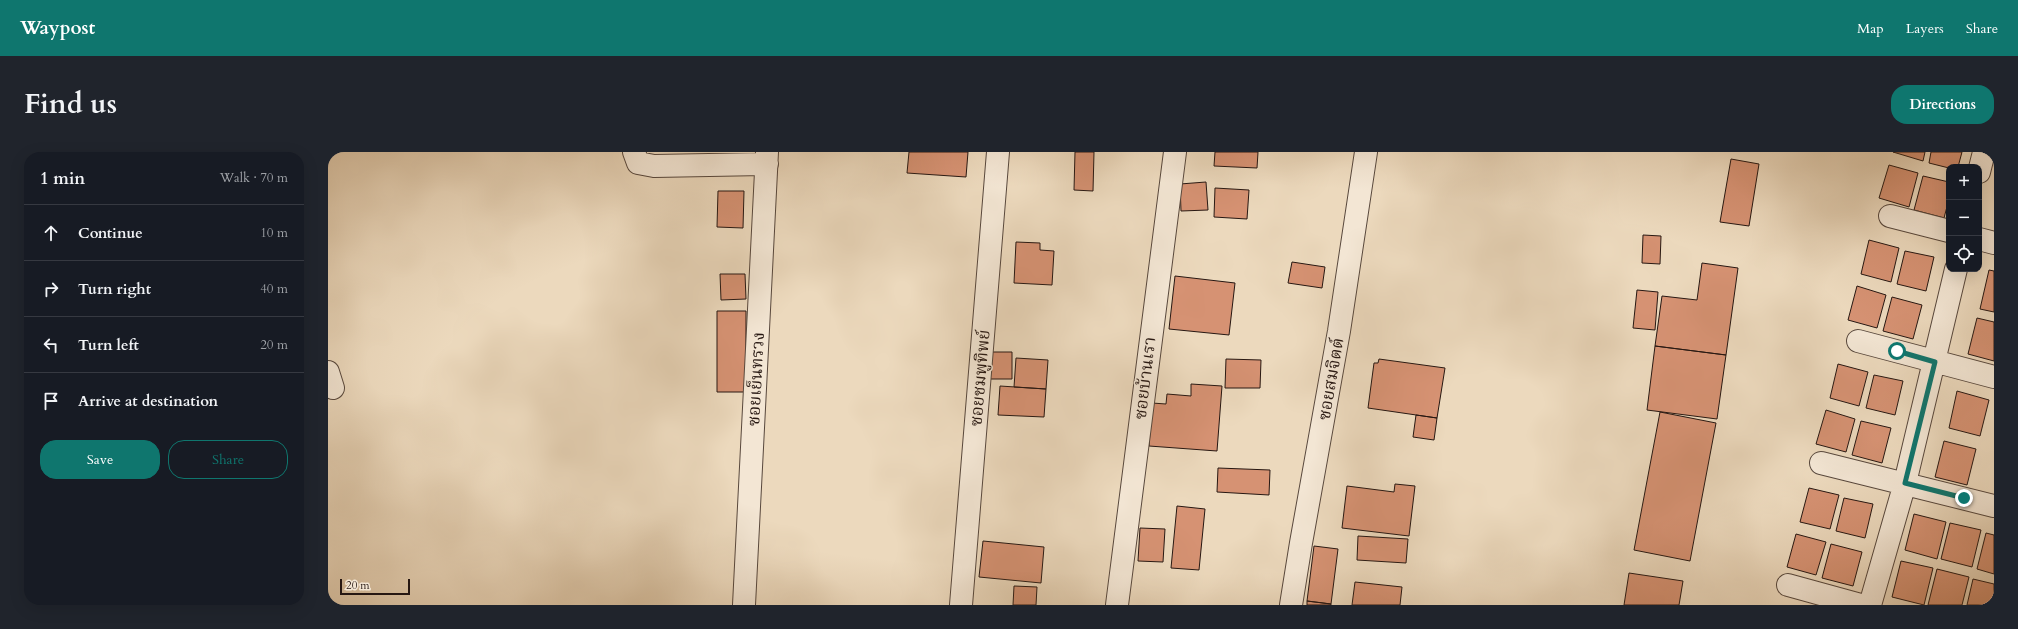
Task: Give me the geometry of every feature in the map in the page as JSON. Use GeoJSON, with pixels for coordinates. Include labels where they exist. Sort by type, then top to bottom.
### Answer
{"type":"FeatureCollection","features":[{"type":"Feature","properties":{"kind":"street"},"geometry":{"type":"LineString","coordinates":[[634,152],[638,163],[654,166],[767,158]]}},
{"type":"Feature","properties":{"kind":"street","name":"ซอยชมพูทิพย์"},"geometry":{"type":"LineString","coordinates":[[961,605],[998,152]]}},
{"type":"Feature","properties":{"kind":"street","name":"ซอยบ้านเรา"},"geometry":{"type":"LineString","coordinates":[[1117,605],[1175,152]]}},
{"type":"Feature","properties":{"kind":"street","name":"ซอยสมจิตต์"},"geometry":{"type":"LineString","coordinates":[[1292,605],[1301,543],[1340,331],[1366,152]]}},
{"type":"Feature","properties":{"kind":"street"},"geometry":{"type":"LineString","coordinates":[[1981,164],[1984,152]]}},
{"type":"Feature","properties":{"kind":"street","name":"ซอยเย็นทรวง"},"geometry":{"type":"LineString","coordinates":[[744,605],[767,158]]}},
{"type":"Feature","properties":{"kind":"street"},"geometry":{"type":"LineString","coordinates":[[1890,216],[1946,230]]}},
{"type":"Feature","properties":{"kind":"street"},"geometry":{"type":"LineString","coordinates":[[1982,240],[1994,243]]}},
{"type":"Feature","properties":{"kind":"street"},"geometry":{"type":"LineString","coordinates":[[1870,605],[1905,483],[1955,272]]}},
{"type":"Feature","properties":{"kind":"street"},"geometry":{"type":"LineString","coordinates":[[1858,341],[1994,376]]}},
{"type":"Feature","properties":{"kind":"street"},"geometry":{"type":"LineString","coordinates":[[1821,463],[1994,506]]}},
{"type":"Feature","properties":{"kind":"street"},"geometry":{"type":"LineString","coordinates":[[1788,586],[1861,605]]}},
{"type":"Feature","properties":{"kind":"building"},"geometry":{"type":"Polygon","coordinates":[[[909,152],[968,152],[966,177],[907,173],[909,152]]]}},
{"type":"Feature","properties":{"kind":"building"},"geometry":{"type":"Polygon","coordinates":[[[1075,152],[1094,152],[1093,191],[1074,190],[1075,152]]]}},
{"type":"Feature","properties":{"kind":"building"},"geometry":{"type":"Polygon","coordinates":[[[1215,152],[1258,152],[1257,168],[1214,166],[1215,152]]]}},
{"type":"Feature","properties":{"kind":"building"},"geometry":{"type":"Polygon","coordinates":[[[1893,152],[1925,152],[1923,161],[1893,152]]]}},
{"type":"Feature","properties":{"kind":"building"},"geometry":{"type":"Polygon","coordinates":[[[1931,152],[1962,152],[1959,164],[1946,164],[1946,167],[1929,163],[1931,152]]]}},
{"type":"Feature","properties":{"kind":"building"},"geometry":{"type":"Polygon","coordinates":[[[1731,159],[1759,164],[1749,226],[1720,222],[1731,159]]]}},
{"type":"Feature","properties":{"kind":"building"},"geometry":{"type":"Polygon","coordinates":[[[1889,165],[1918,173],[1909,207],[1879,198],[1889,165]]]}},
{"type":"Feature","properties":{"kind":"building"},"geometry":{"type":"Polygon","coordinates":[[[1923,176],[1946,181],[1946,210],[1944,218],[1914,210],[1923,176]]]}},
{"type":"Feature","properties":{"kind":"building"},"geometry":{"type":"Polygon","coordinates":[[[1206,182],[1208,210],[1181,211],[1180,184],[1206,182]]]}},
{"type":"Feature","properties":{"kind":"building"},"geometry":{"type":"Polygon","coordinates":[[[1215,188],[1249,190],[1247,219],[1214,217],[1215,188]]]}},
{"type":"Feature","properties":{"kind":"building"},"geometry":{"type":"Polygon","coordinates":[[[718,191],[744,191],[743,228],[717,227],[718,191]]]}},
{"type":"Feature","properties":{"kind":"building"},"geometry":{"type":"Polygon","coordinates":[[[1643,235],[1661,236],[1660,264],[1642,263],[1643,235]]]}},
{"type":"Feature","properties":{"kind":"building"},"geometry":{"type":"Polygon","coordinates":[[[1869,240],[1899,248],[1891,282],[1861,274],[1869,240]]]}},
{"type":"Feature","properties":{"kind":"building"},"geometry":{"type":"Polygon","coordinates":[[[1016,242],[1040,243],[1040,250],[1054,251],[1052,285],[1014,283],[1016,242]]]}},
{"type":"Feature","properties":{"kind":"building"},"geometry":{"type":"Polygon","coordinates":[[[1905,251],[1934,257],[1926,291],[1897,284],[1905,251]]]}},
{"type":"Feature","properties":{"kind":"building"},"geometry":{"type":"Polygon","coordinates":[[[1292,262],[1325,267],[1322,288],[1288,283],[1292,262]]]}},
{"type":"Feature","properties":{"kind":"building"},"geometry":{"type":"Polygon","coordinates":[[[1702,263],[1738,268],[1726,355],[1655,346],[1662,296],[1697,300],[1702,263]]]}},
{"type":"Feature","properties":{"kind":"building"},"geometry":{"type":"Polygon","coordinates":[[[1989,270],[1994,271],[1994,312],[1980,309],[1989,270]]]}},
{"type":"Feature","properties":{"kind":"building"},"geometry":{"type":"Polygon","coordinates":[[[720,274],[745,274],[746,299],[721,300],[720,274]]]}},
{"type":"Feature","properties":{"kind":"building"},"geometry":{"type":"Polygon","coordinates":[[[1175,276],[1235,283],[1229,335],[1169,329],[1175,276]]]}},
{"type":"Feature","properties":{"kind":"building"},"geometry":{"type":"Polygon","coordinates":[[[1857,286],[1886,295],[1877,328],[1848,320],[1857,286]]]}},
{"type":"Feature","properties":{"kind":"building"},"geometry":{"type":"Polygon","coordinates":[[[1637,290],[1658,292],[1655,330],[1633,328],[1637,290]]]}},
{"type":"Feature","properties":{"kind":"building"},"geometry":{"type":"Polygon","coordinates":[[[1892,297],[1922,305],[1913,339],[1883,331],[1892,297]]]}},
{"type":"Feature","properties":{"kind":"building"},"geometry":{"type":"Polygon","coordinates":[[[717,311],[746,311],[746,392],[717,392],[717,311]]]}},
{"type":"Feature","properties":{"kind":"building"},"geometry":{"type":"Polygon","coordinates":[[[1977,318],[1994,322],[1994,361],[1968,354],[1977,318]]]}},
{"type":"Feature","properties":{"kind":"building"},"geometry":{"type":"Polygon","coordinates":[[[1655,346],[1726,355],[1717,419],[1647,410],[1655,346]]]}},
{"type":"Feature","properties":{"kind":"building"},"geometry":{"type":"Polygon","coordinates":[[[990,352],[1012,352],[1012,379],[990,379],[990,352]]]}},
{"type":"Feature","properties":{"kind":"building"},"geometry":{"type":"Polygon","coordinates":[[[1016,358],[1048,360],[1046,389],[1014,387],[1016,358]]]}},
{"type":"Feature","properties":{"kind":"building"},"geometry":{"type":"Polygon","coordinates":[[[1226,359],[1261,360],[1260,388],[1225,388],[1226,359]]]}},
{"type":"Feature","properties":{"kind":"building"},"geometry":{"type":"Polygon","coordinates":[[[1379,359],[1445,368],[1437,418],[1368,408],[1374,363],[1378,363],[1379,359]]]}},
{"type":"Feature","properties":{"kind":"building"},"geometry":{"type":"Polygon","coordinates":[[[1838,364],[1868,372],[1859,406],[1830,398],[1838,364]]]}},
{"type":"Feature","properties":{"kind":"building"},"geometry":{"type":"Polygon","coordinates":[[[1874,375],[1903,381],[1895,415],[1866,408],[1874,375]]]}},
{"type":"Feature","properties":{"kind":"building"},"geometry":{"type":"Polygon","coordinates":[[[1191,384],[1222,386],[1217,451],[1149,446],[1152,403],[1166,404],[1167,394],[1191,396],[1191,384]]]}},
{"type":"Feature","properties":{"kind":"building"},"geometry":{"type":"Polygon","coordinates":[[[1000,386],[1046,389],[1044,417],[998,415],[1000,386]]]}},
{"type":"Feature","properties":{"kind":"building"},"geometry":{"type":"Polygon","coordinates":[[[1957,391],[1989,400],[1980,436],[1949,428],[1957,391]]]}},
{"type":"Feature","properties":{"kind":"building"},"geometry":{"type":"Polygon","coordinates":[[[1826,410],[1855,419],[1846,452],[1816,444],[1826,410]]]}},
{"type":"Feature","properties":{"kind":"building"},"geometry":{"type":"Polygon","coordinates":[[[1660,412],[1716,423],[1690,561],[1634,550],[1660,412]]]}},
{"type":"Feature","properties":{"kind":"building"},"geometry":{"type":"Polygon","coordinates":[[[1416,415],[1437,418],[1434,440],[1413,437],[1416,415]]]}},
{"type":"Feature","properties":{"kind":"building"},"geometry":{"type":"Polygon","coordinates":[[[1861,421],[1891,428],[1882,463],[1852,455],[1861,421]]]}},
{"type":"Feature","properties":{"kind":"building"},"geometry":{"type":"Polygon","coordinates":[[[1944,441],[1976,449],[1967,485],[1935,477],[1944,441]]]}},
{"type":"Feature","properties":{"kind":"building"},"geometry":{"type":"Polygon","coordinates":[[[1218,468],[1270,470],[1269,495],[1217,492],[1218,468]]]}},
{"type":"Feature","properties":{"kind":"building"},"geometry":{"type":"Polygon","coordinates":[[[1395,484],[1415,486],[1409,536],[1342,528],[1347,486],[1394,492],[1395,484]]]}},
{"type":"Feature","properties":{"kind":"building"},"geometry":{"type":"Polygon","coordinates":[[[1809,488],[1839,495],[1830,529],[1800,522],[1809,488]]]}},
{"type":"Feature","properties":{"kind":"building"},"geometry":{"type":"Polygon","coordinates":[[[1844,498],[1873,504],[1865,538],[1836,531],[1844,498]]]}},
{"type":"Feature","properties":{"kind":"building"},"geometry":{"type":"Polygon","coordinates":[[[1177,506],[1205,509],[1199,570],[1171,568],[1177,506]]]}},
{"type":"Feature","properties":{"kind":"building"},"geometry":{"type":"Polygon","coordinates":[[[1914,514],[1946,522],[1937,559],[1905,550],[1914,514]]]}},
{"type":"Feature","properties":{"kind":"building"},"geometry":{"type":"Polygon","coordinates":[[[1950,523],[1981,530],[1972,567],[1941,559],[1950,523]]]}},
{"type":"Feature","properties":{"kind":"building"},"geometry":{"type":"Polygon","coordinates":[[[1140,528],[1165,529],[1163,562],[1138,561],[1140,528]]]}},
{"type":"Feature","properties":{"kind":"building"},"geometry":{"type":"Polygon","coordinates":[[[1986,533],[1994,535],[1994,574],[1977,569],[1986,533]]]}},
{"type":"Feature","properties":{"kind":"building"},"geometry":{"type":"Polygon","coordinates":[[[1796,534],[1826,542],[1816,575],[1787,567],[1796,534]]]}},
{"type":"Feature","properties":{"kind":"building"},"geometry":{"type":"Polygon","coordinates":[[[1358,536],[1408,539],[1406,563],[1357,560],[1358,536]]]}},
{"type":"Feature","properties":{"kind":"building"},"geometry":{"type":"Polygon","coordinates":[[[983,541],[1044,547],[1041,583],[979,577],[983,541]]]}},
{"type":"Feature","properties":{"kind":"building"},"geometry":{"type":"Polygon","coordinates":[[[1831,544],[1862,552],[1853,586],[1822,578],[1831,544]]]}},
{"type":"Feature","properties":{"kind":"building"},"geometry":{"type":"Polygon","coordinates":[[[1314,546],[1338,549],[1331,604],[1307,601],[1314,546]]]}},
{"type":"Feature","properties":{"kind":"building"},"geometry":{"type":"Polygon","coordinates":[[[1901,561],[1933,568],[1924,605],[1892,597],[1901,561]]]}},
{"type":"Feature","properties":{"kind":"building"},"geometry":{"type":"Polygon","coordinates":[[[1937,569],[1969,577],[1962,605],[1928,605],[1937,569]]]}},
{"type":"Feature","properties":{"kind":"building"},"geometry":{"type":"Polygon","coordinates":[[[1629,573],[1683,581],[1679,605],[1624,605],[1629,573]]]}},
{"type":"Feature","properties":{"kind":"building"},"geometry":{"type":"Polygon","coordinates":[[[1973,579],[1994,584],[1994,605],[1967,605],[1973,579]]]}},
{"type":"Feature","properties":{"kind":"building"},"geometry":{"type":"Polygon","coordinates":[[[1355,582],[1402,587],[1400,605],[1352,605],[1355,582]]]}},
{"type":"Feature","properties":{"kind":"building"},"geometry":{"type":"Polygon","coordinates":[[[1014,586],[1037,587],[1036,605],[1013,605],[1014,586]]]}},
{"type":"Feature","properties":{"kind":"building"},"geometry":{"type":"Polygon","coordinates":[[[1307,601],[1331,604],[1331,605],[1307,605],[1307,601]]]}},
{"type":"Feature","properties":{"kind":"route"},"geometry":{"type":"LineString","coordinates":[[1897,351],[1935,362],[1905,483],[1964,498]]}}]}
